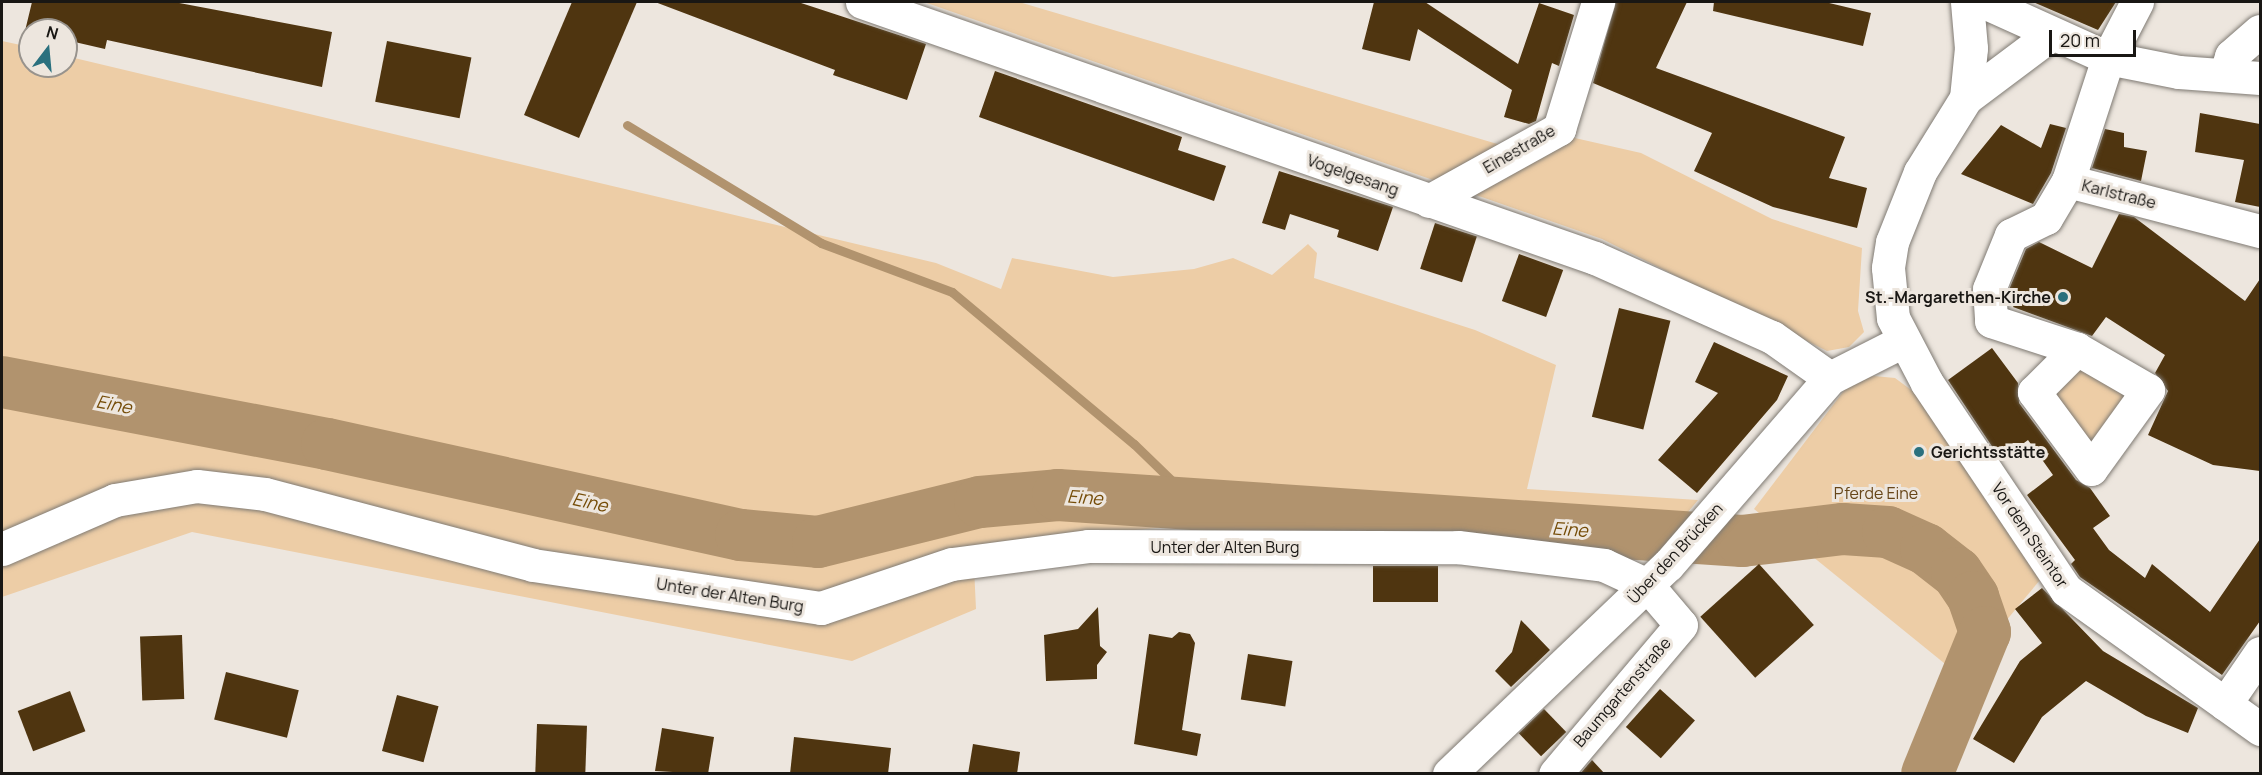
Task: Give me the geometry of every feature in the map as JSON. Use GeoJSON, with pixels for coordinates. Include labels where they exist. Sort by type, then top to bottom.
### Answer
{"type":"FeatureCollection","features":[{"type":"Feature","properties":{"kind":"street","name":"Vogelgesang"},"geometry":{"type":"LineString","coordinates":[[862,2],[1595,258],[1710,307],[1792,348],[1830,378]]}},
{"type":"Feature","properties":{"kind":"street","name":"Einestraße"},"geometry":{"type":"LineString","coordinates":[[1429,201],[1559,129],[1598,2]]}},
{"type":"Feature","properties":{"kind":"street"},"geometry":{"type":"LineString","coordinates":[[1965,98],[1971,48],[1966,2]]}},
{"type":"Feature","properties":{"kind":"street"},"geometry":{"type":"LineString","coordinates":[[1984,2],[2050,35],[2108,58],[2260,78]]}},
{"type":"Feature","properties":{"kind":"street","name":"Karlstraße"},"geometry":{"type":"LineString","coordinates":[[2138,2],[2108,58],[2068,181],[2260,231]]}},
{"type":"Feature","properties":{"kind":"street"},"geometry":{"type":"LineString","coordinates":[[2225,75],[2231,56],[2260,31]]}},
{"type":"Feature","properties":{"kind":"street"},"geometry":{"type":"LineString","coordinates":[[1965,98],[2050,35]]}},
{"type":"Feature","properties":{"kind":"street","name":"Vor dem Steintor"},"geometry":{"type":"LineString","coordinates":[[1965,98],[1920,172],[1892,242],[1888,293],[1903,340],[2066,590],[2260,729]]}},
{"type":"Feature","properties":{"kind":"street"},"geometry":{"type":"LineString","coordinates":[[2068,181],[2046,218],[2011,235],[1989,290],[1990,321],[2077,349]]}},
{"type":"Feature","properties":{"kind":"street","name":"Über den Brücken"},"geometry":{"type":"LineString","coordinates":[[1449,774],[1658,575],[1830,378],[1903,340]]}},
{"type":"Feature","properties":{"kind":"street","name":"Unter der Alten Burg"},"geometry":{"type":"LineString","coordinates":[[2,549],[115,500],[197,486],[265,494],[533,565],[821,608],[952,564],[1088,546],[1458,548],[1604,565],[1658,575]]}},
{"type":"Feature","properties":{"kind":"street","name":"Baumgartenstraße"},"geometry":{"type":"LineString","coordinates":[[1555,774],[1681,626],[1658,575]]}},
{"type":"Feature","properties":{"kind":"street"},"geometry":{"type":"LineString","coordinates":[[2225,704],[2260,653]]}},
{"type":"Feature","properties":{"kind":"green space"},"geometry":{"type":"Polygon","coordinates":[[[924,2],[1019,2],[1531,154],[1566,136],[1641,153],[1772,219],[1862,248],[1858,311],[1864,332],[1849,347],[1827,351],[1602,239],[924,2]]]}},
{"type":"Feature","properties":{"kind":"green space"},"geometry":{"type":"Polygon","coordinates":[[[2,41],[18,44],[18,78],[78,78],[78,59],[936,263],[1001,289],[1012,258],[1113,277],[1194,269],[1233,258],[1272,275],[1308,244],[1317,253],[1314,278],[1475,330],[1556,365],[1527,489],[1698,500],[1654,553],[1451,533],[1166,527],[973,546],[976,609],[852,661],[192,532],[2,597],[2,41]]]}},
{"type":"Feature","properties":{"kind":"green space"},"geometry":{"type":"Polygon","coordinates":[[[2081,359],[2133,393],[2088,451],[2043,392],[2081,359]]]}},
{"type":"Feature","properties":{"kind":"green space","name":"Pferde Eine"},"geometry":{"type":"Polygon","coordinates":[[[1874,376],[1895,378],[1918,395],[2045,574],[1960,676],[1754,509],[1852,380],[1874,376]]]}},
{"type":"Feature","properties":{"kind":"building"},"geometry":{"type":"Polygon","coordinates":[[[32,2],[174,2],[332,32],[322,87],[107,40],[105,49],[78,43],[78,18],[28,18],[32,2]]]}},
{"type":"Feature","properties":{"kind":"building"},"geometry":{"type":"Polygon","coordinates":[[[572,2],[637,2],[579,138],[524,115],[572,2]]]}},
{"type":"Feature","properties":{"kind":"building"},"geometry":{"type":"Polygon","coordinates":[[[655,2],[798,2],[926,44],[907,100],[833,75],[835,70],[655,2]]]}},
{"type":"Feature","properties":{"kind":"building"},"geometry":{"type":"Polygon","coordinates":[[[1374,2],[1425,2],[1518,64],[1539,3],[1574,15],[1559,66],[1552,63],[1536,121],[1529,124],[1504,117],[1512,90],[1418,29],[1410,61],[1362,49],[1374,2]]]}},
{"type":"Feature","properties":{"kind":"building"},"geometry":{"type":"Polygon","coordinates":[[[1616,2],[1687,2],[1656,68],[1845,137],[1829,178],[1867,188],[1857,228],[1773,207],[1694,171],[1712,133],[1593,83],[1616,2]]]}},
{"type":"Feature","properties":{"kind":"building"},"geometry":{"type":"Polygon","coordinates":[[[1714,2],[1825,2],[1871,13],[1863,46],[1713,11],[1714,2]]]}},
{"type":"Feature","properties":{"kind":"building"},"geometry":{"type":"Polygon","coordinates":[[[2033,2],[2116,2],[2098,30],[2033,2]]]}},
{"type":"Feature","properties":{"kind":"building"},"geometry":{"type":"Polygon","coordinates":[[[387,41],[471,57],[460,118],[375,102],[387,41]]]}},
{"type":"Feature","properties":{"kind":"building"},"geometry":{"type":"Polygon","coordinates":[[[995,71],[1182,137],[1178,150],[1226,166],[1214,201],[979,117],[995,71]]]}},
{"type":"Feature","properties":{"kind":"building"},"geometry":{"type":"Polygon","coordinates":[[[2200,113],[2260,124],[2260,207],[2235,202],[2244,160],[2195,152],[2200,113]]]}},
{"type":"Feature","properties":{"kind":"building"},"geometry":{"type":"Polygon","coordinates":[[[2050,124],[2066,128],[2051,173],[2033,204],[1961,174],[2001,125],[2041,148],[2050,124]]]}},
{"type":"Feature","properties":{"kind":"building"},"geometry":{"type":"Polygon","coordinates":[[[2105,129],[2124,133],[2124,147],[2147,151],[2141,181],[2092,168],[2105,129]]]}},
{"type":"Feature","properties":{"kind":"building"},"geometry":{"type":"Polygon","coordinates":[[[1279,171],[1393,207],[1378,251],[1337,237],[1339,230],[1290,214],[1285,230],[1262,223],[1279,171]]]}},
{"type":"Feature","properties":{"kind":"building"},"geometry":{"type":"Polygon","coordinates":[[[2119,214],[2134,217],[2245,301],[2260,279],[2260,471],[2213,465],[2148,435],[2168,391],[2155,373],[2165,355],[2106,317],[2092,336],[2013,307],[2017,299],[2008,292],[2026,249],[2039,242],[2092,268],[2119,214]]]}},
{"type":"Feature","properties":{"kind":"building"},"geometry":{"type":"Polygon","coordinates":[[[1435,223],[1477,237],[1462,282],[1420,269],[1435,223]]]}},
{"type":"Feature","properties":{"kind":"building"},"geometry":{"type":"Polygon","coordinates":[[[1519,254],[1563,270],[1546,317],[1502,301],[1519,254]]]}},
{"type":"Feature","properties":{"kind":"building"},"geometry":{"type":"Polygon","coordinates":[[[1619,308],[1670,321],[1643,429],[1592,417],[1619,308]]]}},
{"type":"Feature","properties":{"kind":"building"},"geometry":{"type":"Polygon","coordinates":[[[1714,342],[1788,376],[1777,400],[1697,493],[1658,460],[1718,393],[1695,382],[1714,342]]]}},
{"type":"Feature","properties":{"kind":"building"},"geometry":{"type":"Polygon","coordinates":[[[1992,348],[2018,383],[2019,403],[2076,480],[2090,488],[2110,516],[2093,528],[2109,550],[2145,578],[2152,564],[2210,612],[2260,539],[2260,621],[2222,675],[2080,577],[2071,564],[2075,560],[2027,495],[2053,475],[2028,440],[2001,460],[1948,380],[1992,348]]]}},
{"type":"Feature","properties":{"kind":"building"},"geometry":{"type":"Polygon","coordinates":[[[1759,564],[1814,625],[1755,678],[1700,617],[1759,564]]]}},
{"type":"Feature","properties":{"kind":"building"},"geometry":{"type":"Polygon","coordinates":[[[1373,566],[1438,566],[1438,602],[1373,602],[1373,566]]]}},
{"type":"Feature","properties":{"kind":"building"},"geometry":{"type":"Polygon","coordinates":[[[2042,588],[2103,651],[2198,708],[2188,733],[2146,716],[2086,681],[2042,717],[2014,763],[1973,739],[2020,661],[2042,643],[2015,609],[2042,588]]]}},
{"type":"Feature","properties":{"kind":"building"},"geometry":{"type":"Polygon","coordinates":[[[1098,607],[1100,646],[1107,652],[1097,665],[1097,679],[1046,681],[1044,635],[1078,629],[1098,607]]]}},
{"type":"Feature","properties":{"kind":"building"},"geometry":{"type":"Polygon","coordinates":[[[1521,620],[1550,650],[1511,687],[1495,671],[1512,652],[1521,620]]]}},
{"type":"Feature","properties":{"kind":"building"},"geometry":{"type":"Polygon","coordinates":[[[1179,632],[1190,634],[1195,643],[1182,730],[1201,734],[1197,756],[1134,744],[1149,634],[1172,638],[1179,632]]]}},
{"type":"Feature","properties":{"kind":"building"},"geometry":{"type":"Polygon","coordinates":[[[182,635],[184,699],[142,700],[140,636],[182,635]]]}},
{"type":"Feature","properties":{"kind":"building"},"geometry":{"type":"Polygon","coordinates":[[[1248,654],[1292,661],[1285,706],[1241,699],[1248,654]]]}},
{"type":"Feature","properties":{"kind":"building"},"geometry":{"type":"Polygon","coordinates":[[[226,672],[299,690],[287,738],[214,720],[226,672]]]}},
{"type":"Feature","properties":{"kind":"building"},"geometry":{"type":"Polygon","coordinates":[[[1660,689],[1695,720],[1661,758],[1626,727],[1660,689]]]}},
{"type":"Feature","properties":{"kind":"building"},"geometry":{"type":"Polygon","coordinates":[[[70,691],[85,731],[33,751],[18,711],[70,691]]]}},
{"type":"Feature","properties":{"kind":"building"},"geometry":{"type":"Polygon","coordinates":[[[397,695],[439,706],[424,762],[382,751],[397,695]]]}},
{"type":"Feature","properties":{"kind":"building"},"geometry":{"type":"Polygon","coordinates":[[[1544,709],[1566,732],[1541,756],[1519,733],[1544,709]]]}},
{"type":"Feature","properties":{"kind":"building"},"geometry":{"type":"Polygon","coordinates":[[[537,724],[587,726],[585,774],[535,774],[537,724]]]}},
{"type":"Feature","properties":{"kind":"building"},"geometry":{"type":"Polygon","coordinates":[[[662,728],[714,737],[708,774],[655,771],[662,728]]]}},
{"type":"Feature","properties":{"kind":"building"},"geometry":{"type":"Polygon","coordinates":[[[794,737],[891,748],[888,774],[790,774],[794,737]]]}},
{"type":"Feature","properties":{"kind":"building"},"geometry":{"type":"Polygon","coordinates":[[[973,744],[1020,752],[1017,774],[968,774],[973,744]]]}},
{"type":"Feature","properties":{"kind":"building"},"geometry":{"type":"Polygon","coordinates":[[[1592,760],[1605,774],[1580,774],[1592,760]]]}},
{"type":"Feature","properties":{"kind":"waterway"},"geometry":{"type":"LineString","coordinates":[[627,125],[821,243],[952,292],[1134,444],[1197,505]]}},
{"type":"Feature","properties":{"kind":"waterway","name":"Eine"},"geometry":{"type":"LineString","coordinates":[[2,382],[327,444],[741,535],[818,542],[980,502],[1058,495],[1742,541],[1843,529],[1888,532],[1926,549],[1957,573],[1973,597],[1985,632],[1927,774]]}},
{"type":"Feature","properties":{"kind":"place","name":"St.-Margarethen-Kirche"},"geometry":{"type":"Point","coordinates":[2063,297]}},
{"type":"Feature","properties":{"kind":"place","name":"Gerichtsstätte"},"geometry":{"type":"Point","coordinates":[1919,452]}}]}
